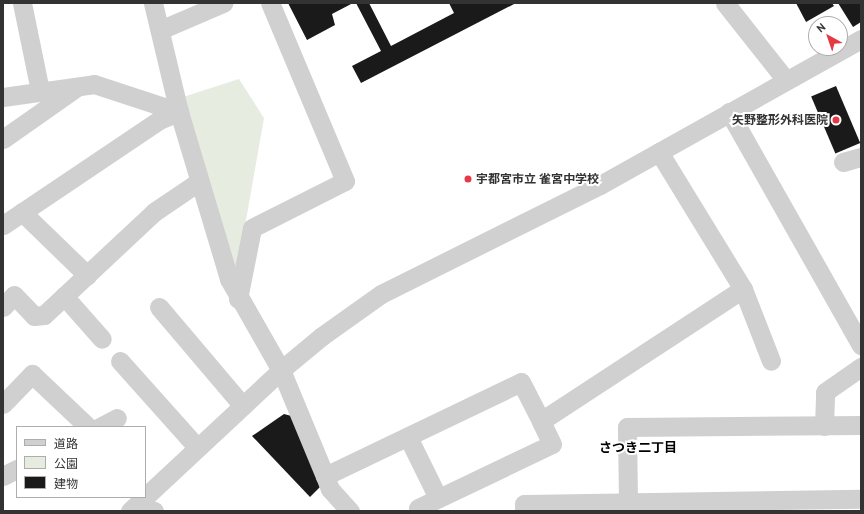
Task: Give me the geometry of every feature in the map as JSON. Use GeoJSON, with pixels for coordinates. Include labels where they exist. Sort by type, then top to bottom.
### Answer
{"type":"FeatureCollection","features":[{"type":"Feature","properties":{"kind":"street"},"geometry":{"type":"LineString","coordinates":[[22,3],[40,91]]}},
{"type":"Feature","properties":{"kind":"street"},"geometry":{"type":"LineString","coordinates":[[153,3],[178,112],[229,279],[238,299],[281,370],[330,489],[350,511]]}},
{"type":"Feature","properties":{"kind":"street"},"geometry":{"type":"LineString","coordinates":[[160,30],[223,3]]}},
{"type":"Feature","properties":{"kind":"street"},"geometry":{"type":"LineString","coordinates":[[238,299],[252,228],[345,181],[270,3]]}},
{"type":"Feature","properties":{"kind":"street"},"geometry":{"type":"LineString","coordinates":[[725,3],[785,79]]}},
{"type":"Feature","properties":{"kind":"street"},"geometry":{"type":"LineString","coordinates":[[142,504],[197,447],[281,370],[322,336],[381,294],[659,152],[785,79],[860,42]]}},
{"type":"Feature","properties":{"kind":"street"},"geometry":{"type":"LineString","coordinates":[[3,96],[94,84],[178,112]]}},
{"type":"Feature","properties":{"kind":"street"},"geometry":{"type":"LineString","coordinates":[[3,139],[78,86]]}},
{"type":"Feature","properties":{"kind":"street"},"geometry":{"type":"LineString","coordinates":[[3,225],[159,120],[178,112]]}},
{"type":"Feature","properties":{"kind":"street"},"geometry":{"type":"LineString","coordinates":[[729,112],[861,345]]}},
{"type":"Feature","properties":{"kind":"street"},"geometry":{"type":"LineString","coordinates":[[659,152],[743,289],[771,361]]}},
{"type":"Feature","properties":{"kind":"street"},"geometry":{"type":"LineString","coordinates":[[843,162],[861,158]]}},
{"type":"Feature","properties":{"kind":"street"},"geometry":{"type":"LineString","coordinates":[[7,295],[34,316],[44,315],[154,212],[200,181]]}},
{"type":"Feature","properties":{"kind":"street"},"geometry":{"type":"LineString","coordinates":[[22,212],[87,275]]}},
{"type":"Feature","properties":{"kind":"street"},"geometry":{"type":"LineString","coordinates":[[541,421],[743,289]]}},
{"type":"Feature","properties":{"kind":"street"},"geometry":{"type":"LineString","coordinates":[[64,296],[102,339]]}},
{"type":"Feature","properties":{"kind":"street"},"geometry":{"type":"LineString","coordinates":[[159,307],[242,405]]}},
{"type":"Feature","properties":{"kind":"street"},"geometry":{"type":"LineString","coordinates":[[120,361],[197,447]]}},
{"type":"Feature","properties":{"kind":"street"},"geometry":{"type":"LineString","coordinates":[[824,426],[825,392],[861,367]]}},
{"type":"Feature","properties":{"kind":"street"},"geometry":{"type":"LineString","coordinates":[[3,404],[32,374],[87,426]]}},
{"type":"Feature","properties":{"kind":"street"},"geometry":{"type":"LineString","coordinates":[[325,476],[521,382],[552,444],[418,508]]}},
{"type":"Feature","properties":{"kind":"street"},"geometry":{"type":"LineString","coordinates":[[102,426],[117,418]]}},
{"type":"Feature","properties":{"kind":"street"},"geometry":{"type":"LineString","coordinates":[[628,502],[627,427],[861,426]]}},
{"type":"Feature","properties":{"kind":"street"},"geometry":{"type":"LineString","coordinates":[[408,437],[438,498]]}},
{"type":"Feature","properties":{"kind":"street"},"geometry":{"type":"LineString","coordinates":[[3,476],[16,470]]}},
{"type":"Feature","properties":{"kind":"street"},"geometry":{"type":"LineString","coordinates":[[524,511],[524,504],[628,502],[698,506],[861,499]]}},
{"type":"Feature","properties":{"kind":"green space"},"geometry":{"type":"Polygon","coordinates":[[[239,79],[264,118],[237,271],[183,97],[239,79]]]}},
{"type":"Feature","properties":{"kind":"building"},"geometry":{"type":"Polygon","coordinates":[[[288,3],[353,3],[332,14],[335,25],[307,40],[288,3]]]}},
{"type":"Feature","properties":{"kind":"building"},"geometry":{"type":"Polygon","coordinates":[[[356,3],[369,3],[391,46],[454,13],[449,3],[516,3],[361,83],[352,66],[381,51],[356,3]]]}},
{"type":"Feature","properties":{"kind":"building"},"geometry":{"type":"Polygon","coordinates":[[[796,3],[832,3],[834,6],[816,16],[808,16],[808,21],[806,22],[796,3]]]}},
{"type":"Feature","properties":{"kind":"building"},"geometry":{"type":"Polygon","coordinates":[[[838,3],[861,3],[861,22],[853,27],[848,19],[848,16],[846,16],[838,3]]]}},
{"type":"Feature","properties":{"kind":"building","name":"矢野整形外科医院"},"geometry":{"type":"Polygon","coordinates":[[[836,86],[860,143],[835,154],[811,97],[836,86]]]}},
{"type":"Feature","properties":{"kind":"building"},"geometry":{"type":"Polygon","coordinates":[[[284,414],[295,417],[320,487],[310,497],[252,436],[284,414]]]}},
{"type":"Feature","properties":{"kind":"place","name":"矢野整形外科医院"},"geometry":{"type":"Point","coordinates":[836,120]}},
{"type":"Feature","properties":{"kind":"place","name":"宇都宮市立 雀宮中学校"},"geometry":{"type":"Point","coordinates":[468,179]}},
{"type":"Feature","properties":{"kind":"district","name":"さつき二丁目"},"geometry":{"type":"Point","coordinates":[638,448]}}]}
